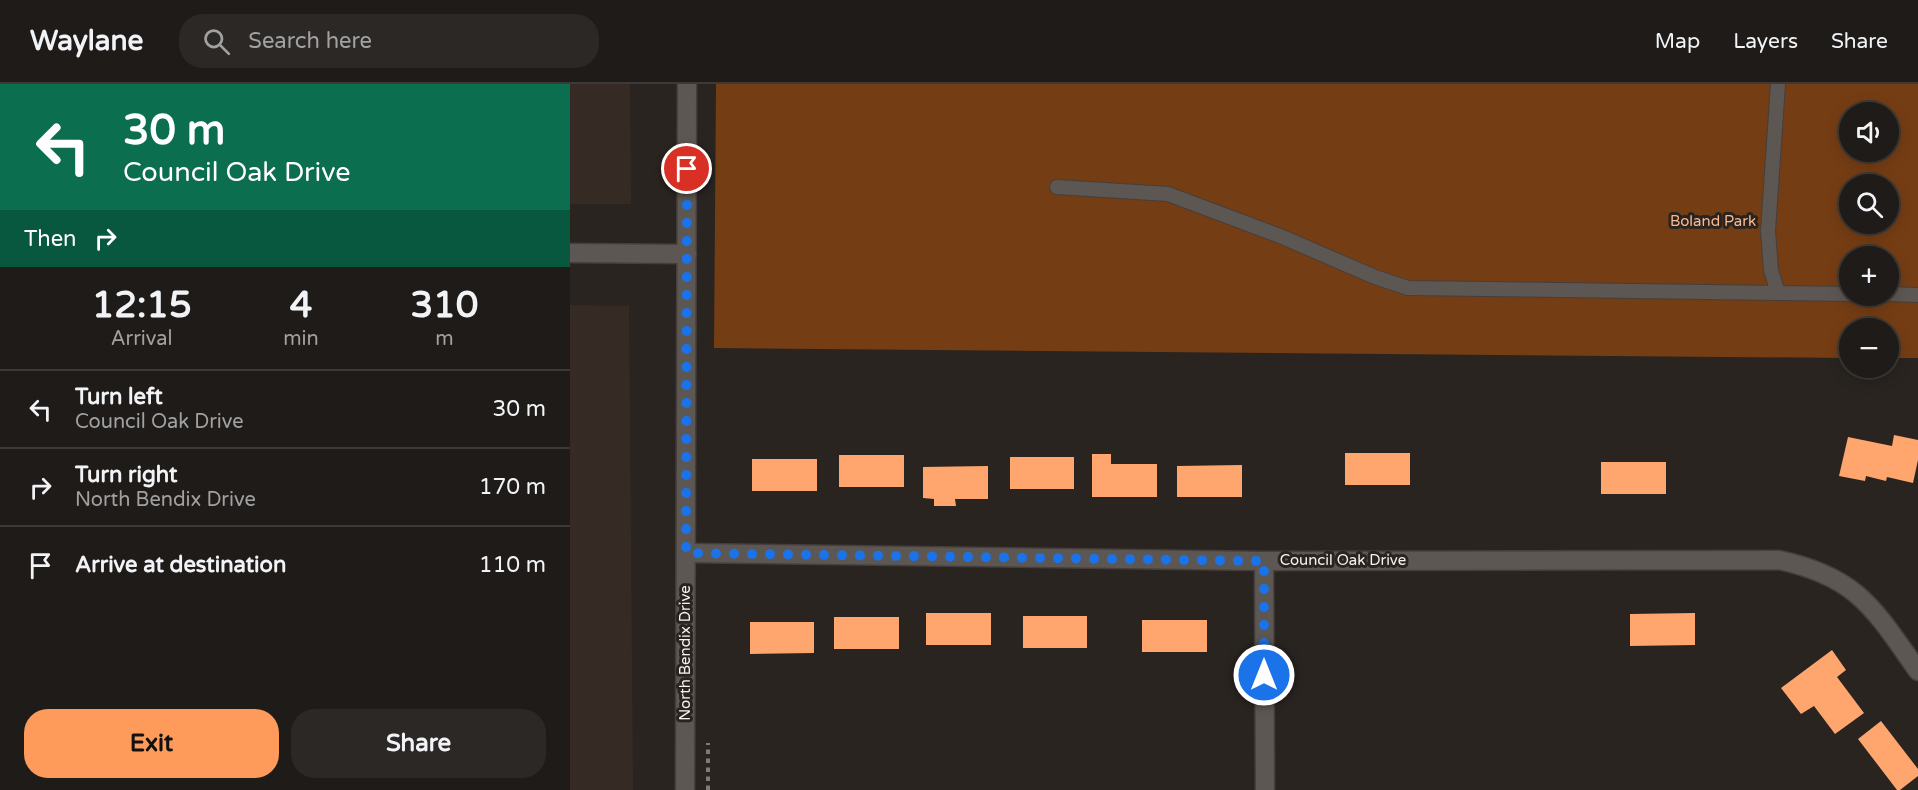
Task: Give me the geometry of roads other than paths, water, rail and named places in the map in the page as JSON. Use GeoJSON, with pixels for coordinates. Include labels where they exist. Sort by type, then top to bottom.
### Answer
{"type":"FeatureCollection","features":[{"type":"Feature","properties":{"kind":"street","name":"North Bendix Drive"},"geometry":{"type":"LineString","coordinates":[[685,790],[687,84]]}},
{"type":"Feature","properties":{"kind":"street"},"geometry":{"type":"LineString","coordinates":[[570,253],[687,254]]}},
{"type":"Feature","properties":{"kind":"street","name":"Council Oak Drive"},"geometry":{"type":"LineString","coordinates":[[686,553],[1264,561],[1779,560],[1809,566],[1834,577],[1864,600],[1880,618],[1918,671]]}},
{"type":"Feature","properties":{"kind":"street"},"geometry":{"type":"LineString","coordinates":[[1264,561],[1264,790]]}},
{"type":"Feature","properties":{"kind":"lane"},"geometry":{"type":"LineString","coordinates":[[1778,84],[1768,231],[1771,270],[1778,293]]}},
{"type":"Feature","properties":{"kind":"lane"},"geometry":{"type":"LineString","coordinates":[[1057,187],[1168,194],[1408,288],[1839,294]]}},
{"type":"Feature","properties":{"kind":"lane"},"geometry":{"type":"LineString","coordinates":[[1899,294],[1918,295]]}},
{"type":"Feature","properties":{"kind":"park label","name":"Boland Park"},"geometry":{"type":"Point","coordinates":[1713,221]}}]}
